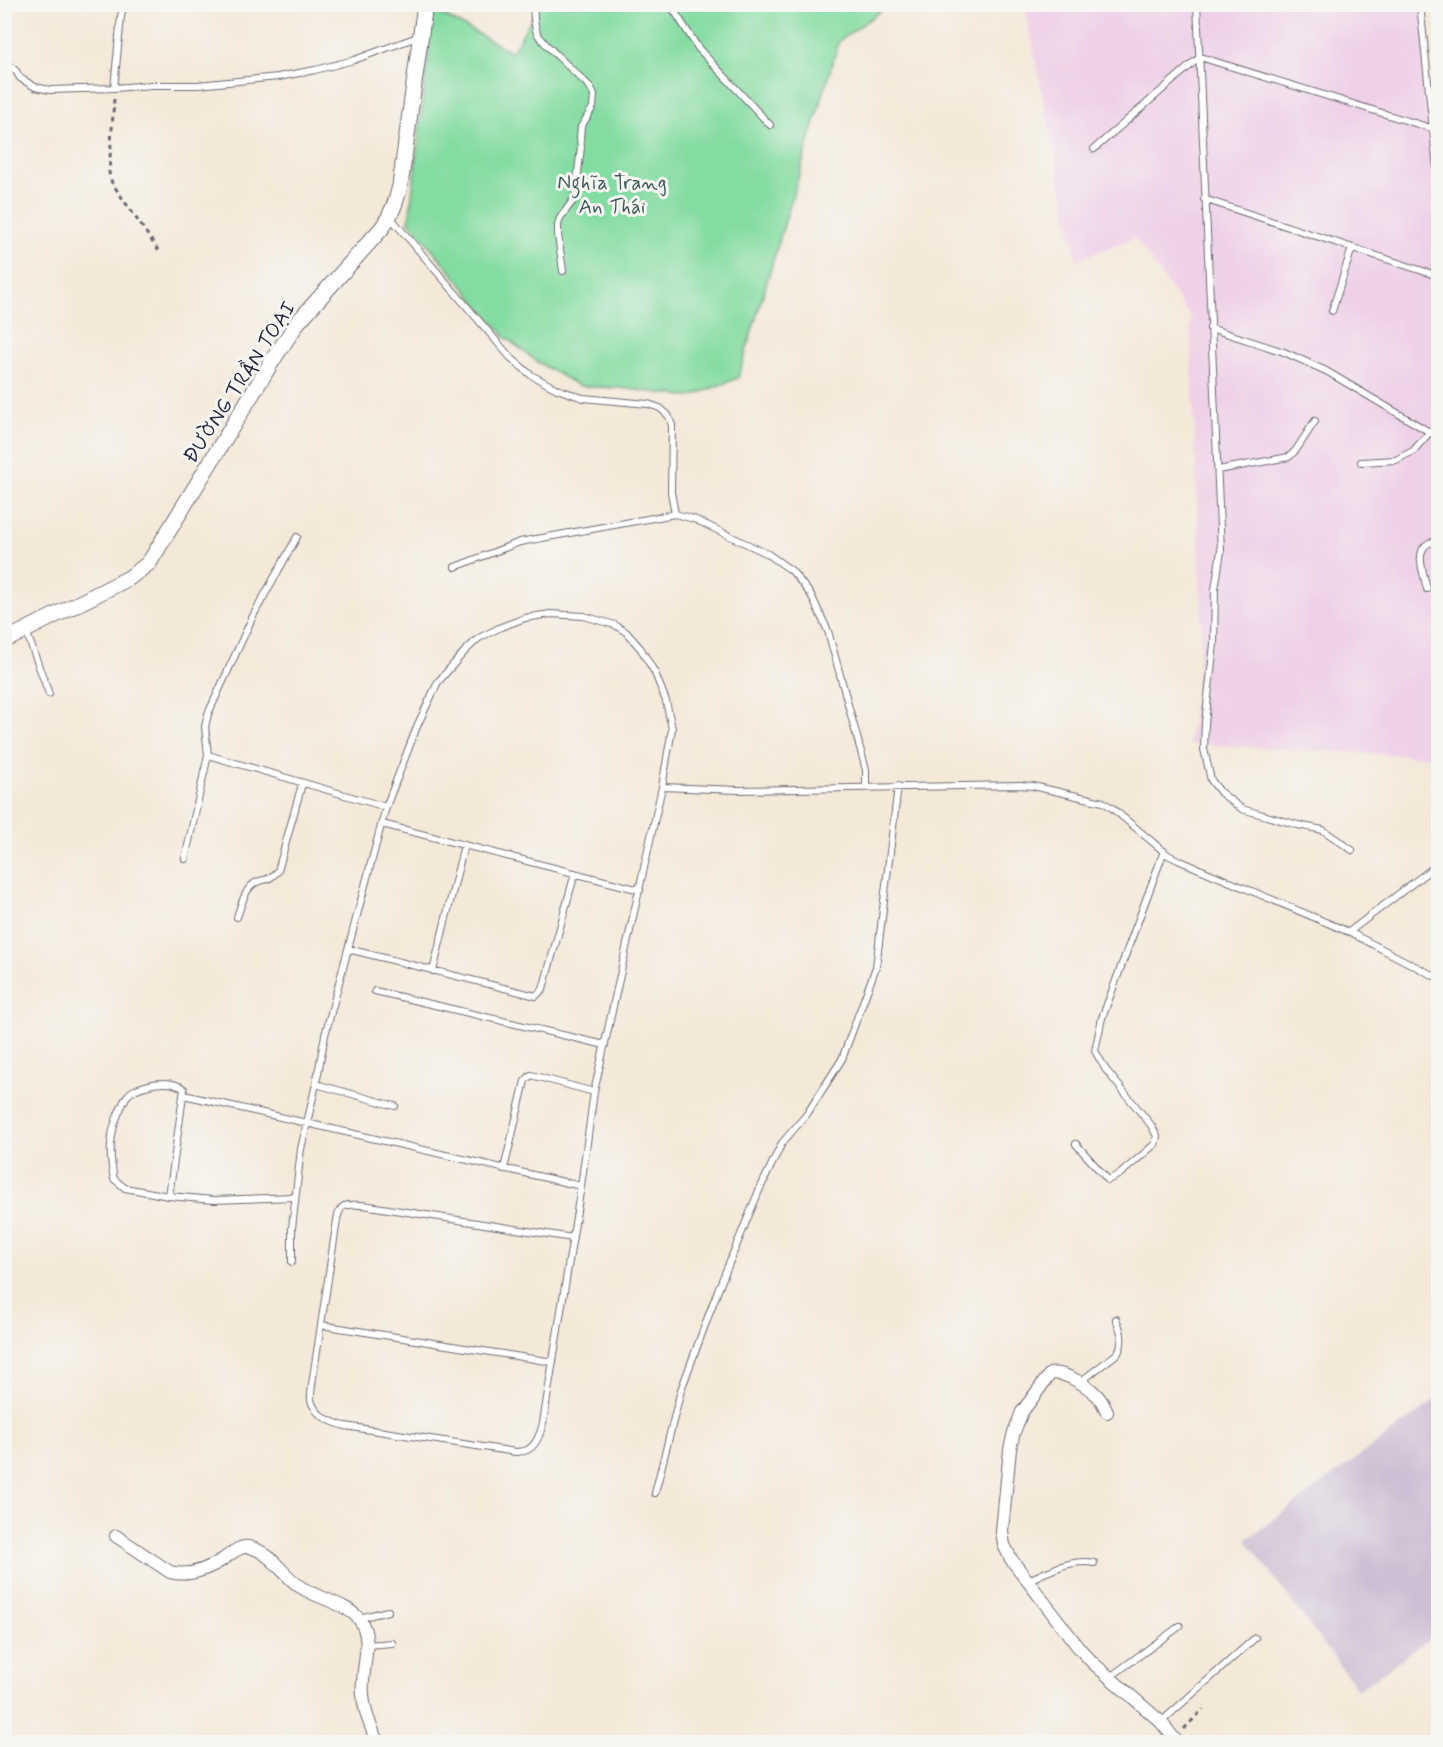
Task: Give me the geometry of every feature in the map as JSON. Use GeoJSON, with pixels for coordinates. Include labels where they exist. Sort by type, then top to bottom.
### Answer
{"type":"FeatureCollection","features":[{"type":"Feature","properties":{"kind":"street","name":"ĐƯỜNG TRẦN TOẠI"},"geometry":{"type":"LineString","coordinates":[[4,641],[129,578],[149,562],[298,322],[390,217],[400,186],[425,4]]}},
{"type":"Feature","properties":{"kind":"street"},"geometry":{"type":"LineString","coordinates":[[1107,1412],[1100,1399],[1091,1390],[1057,1373],[1050,1374],[1022,1412],[1014,1432],[1010,1449],[1002,1531],[1004,1545],[1011,1558],[1079,1648],[1161,1722],[1175,1741]]}},
{"type":"Feature","properties":{"kind":"street"},"geometry":{"type":"LineString","coordinates":[[116,1536],[170,1572],[179,1575],[206,1569],[239,1548],[254,1549],[266,1556],[302,1588],[343,1607],[359,1618],[367,1645],[362,1691],[365,1712],[377,1743]]}},
{"type":"Feature","properties":{"kind":"lane"},"geometry":{"type":"LineString","coordinates":[[114,88],[124,4]]}},
{"type":"Feature","properties":{"kind":"lane"},"geometry":{"type":"LineString","coordinates":[[534,4],[537,33],[590,87],[594,95],[593,106],[581,127],[575,198],[560,218],[558,225],[563,271]]}},
{"type":"Feature","properties":{"kind":"lane"},"geometry":{"type":"LineString","coordinates":[[670,4],[698,48],[720,74],[771,125]]}},
{"type":"Feature","properties":{"kind":"lane"},"geometry":{"type":"LineString","coordinates":[[1197,4],[1221,551],[1215,589],[1215,644],[1204,723],[1204,749],[1211,780],[1221,793],[1242,809],[1323,830],[1352,850]]}},
{"type":"Feature","properties":{"kind":"lane"},"geometry":{"type":"LineString","coordinates":[[1420,4],[1438,178]]}},
{"type":"Feature","properties":{"kind":"lane"},"geometry":{"type":"LineString","coordinates":[[4,61],[21,78],[35,87],[50,90],[198,85],[278,77],[315,70],[354,60],[421,36]]}},
{"type":"Feature","properties":{"kind":"lane"},"geometry":{"type":"LineString","coordinates":[[1200,57],[1434,129]]}},
{"type":"Feature","properties":{"kind":"lane"},"geometry":{"type":"LineString","coordinates":[[1094,149],[1200,57]]}},
{"type":"Feature","properties":{"kind":"lane"},"geometry":{"type":"LineString","coordinates":[[1204,199],[1438,276]]}},
{"type":"Feature","properties":{"kind":"lane"},"geometry":{"type":"LineString","coordinates":[[390,217],[510,357],[531,375],[557,389],[583,398],[648,404],[660,408],[668,415],[672,425],[671,492],[675,514]]}},
{"type":"Feature","properties":{"kind":"lane"},"geometry":{"type":"LineString","coordinates":[[1332,311],[1352,248]]}},
{"type":"Feature","properties":{"kind":"lane"},"geometry":{"type":"LineString","coordinates":[[1210,328],[1284,352],[1326,371],[1438,437]]}},
{"type":"Feature","properties":{"kind":"lane"},"geometry":{"type":"LineString","coordinates":[[1218,470],[1289,457],[1315,421]]}},
{"type":"Feature","properties":{"kind":"lane"},"geometry":{"type":"LineString","coordinates":[[1361,462],[1396,460],[1413,451],[1430,432]]}},
{"type":"Feature","properties":{"kind":"lane"},"geometry":{"type":"LineString","coordinates":[[455,567],[520,542],[675,514],[694,519],[768,554],[792,571],[811,595],[828,631],[866,770],[866,787]]}},
{"type":"Feature","properties":{"kind":"lane"},"geometry":{"type":"LineString","coordinates":[[185,859],[208,755],[205,727],[207,714],[254,614],[297,537]]}},
{"type":"Feature","properties":{"kind":"lane"},"geometry":{"type":"LineString","coordinates":[[1427,589],[1421,555],[1428,543],[1438,541]]}},
{"type":"Feature","properties":{"kind":"lane"},"geometry":{"type":"LineString","coordinates":[[292,1262],[292,1228],[301,1149],[325,1035],[387,807],[418,724],[438,681],[479,638],[525,618],[550,614],[584,616],[605,622],[626,632],[641,649],[656,673],[666,701],[672,729],[640,890],[594,1092],[573,1238],[541,1432],[535,1443],[527,1450],[516,1452],[345,1426],[325,1419],[319,1414],[311,1400],[337,1220],[339,1211],[345,1205],[363,1204],[573,1238]]}},
{"type":"Feature","properties":{"kind":"lane"},"geometry":{"type":"LineString","coordinates":[[26,631],[49,694]]}},
{"type":"Feature","properties":{"kind":"lane"},"geometry":{"type":"LineString","coordinates":[[208,755],[387,807]]}},
{"type":"Feature","properties":{"kind":"lane"},"geometry":{"type":"LineString","coordinates":[[237,917],[245,895],[251,887],[256,882],[270,879],[278,871],[302,784]]}},
{"type":"Feature","properties":{"kind":"lane"},"geometry":{"type":"LineString","coordinates":[[662,787],[738,790],[1019,785],[1033,786],[1102,802],[1178,860],[1349,932],[1438,978]]}},
{"type":"Feature","properties":{"kind":"lane"},"geometry":{"type":"LineString","coordinates":[[655,1493],[681,1390],[718,1290],[758,1193],[782,1143],[807,1114],[842,1059],[876,967],[898,786]]}},
{"type":"Feature","properties":{"kind":"lane"},"geometry":{"type":"LineString","coordinates":[[382,824],[640,890]]}},
{"type":"Feature","properties":{"kind":"lane"},"geometry":{"type":"LineString","coordinates":[[433,970],[464,845]]}},
{"type":"Feature","properties":{"kind":"lane"},"geometry":{"type":"LineString","coordinates":[[1076,1144],[1108,1180],[1120,1174],[1155,1144],[1156,1136],[1151,1125],[1106,1070],[1095,1051],[1102,1018],[1164,851]]}},
{"type":"Feature","properties":{"kind":"lane"},"geometry":{"type":"LineString","coordinates":[[1349,932],[1438,867]]}},
{"type":"Feature","properties":{"kind":"lane"},"geometry":{"type":"LineString","coordinates":[[348,949],[536,996],[541,992],[575,873]]}},
{"type":"Feature","properties":{"kind":"lane"},"geometry":{"type":"LineString","coordinates":[[375,991],[605,1045]]}},
{"type":"Feature","properties":{"kind":"lane"},"geometry":{"type":"LineString","coordinates":[[504,1169],[525,1081],[529,1075],[594,1092]]}},
{"type":"Feature","properties":{"kind":"lane"},"geometry":{"type":"LineString","coordinates":[[169,1196],[184,1089],[178,1084],[158,1083],[142,1086],[128,1095],[113,1127],[110,1145],[114,1179],[125,1188],[169,1196],[213,1200],[295,1197]]}},
{"type":"Feature","properties":{"kind":"lane"},"geometry":{"type":"LineString","coordinates":[[316,1084],[395,1106]]}},
{"type":"Feature","properties":{"kind":"lane"},"geometry":{"type":"LineString","coordinates":[[184,1095],[581,1186]]}},
{"type":"Feature","properties":{"kind":"lane"},"geometry":{"type":"LineString","coordinates":[[1080,1383],[1118,1353],[1122,1346],[1116,1319]]}},
{"type":"Feature","properties":{"kind":"lane"},"geometry":{"type":"LineString","coordinates":[[321,1325],[552,1362]]}},
{"type":"Feature","properties":{"kind":"lane"},"geometry":{"type":"LineString","coordinates":[[1028,1580],[1068,1563],[1082,1560],[1094,1563]]}},
{"type":"Feature","properties":{"kind":"lane"},"geometry":{"type":"LineString","coordinates":[[359,1618],[388,1611]]}},
{"type":"Feature","properties":{"kind":"lane"},"geometry":{"type":"LineString","coordinates":[[1110,1677],[1180,1626]]}},
{"type":"Feature","properties":{"kind":"lane"},"geometry":{"type":"LineString","coordinates":[[1161,1722],[1255,1638]]}},
{"type":"Feature","properties":{"kind":"lane"},"geometry":{"type":"LineString","coordinates":[[367,1645],[392,1642]]}},
{"type":"Feature","properties":{"kind":"path"},"geometry":{"type":"LineString","coordinates":[[114,88],[109,173],[112,183],[159,253]]}},
{"type":"Feature","properties":{"kind":"path"},"geometry":{"type":"LineString","coordinates":[[1175,1741],[1203,1709]]}},
{"type":"Feature","properties":{"kind":"shaded area"},"geometry":{"type":"Polygon","coordinates":[[[1024,5],[1421,5],[1438,153],[1438,757],[1189,744],[1202,629],[1190,316],[1135,238],[1077,260],[1024,5]]]}},
{"type":"Feature","properties":{"kind":"shaded area"},"geometry":{"type":"Polygon","coordinates":[[[1438,1398],[1438,1633],[1358,1690],[1246,1540],[1438,1398]]]}},
{"type":"Feature","properties":{"kind":"green space","name":"Nghĩa Trang An Thái"},"geometry":{"type":"Polygon","coordinates":[[[539,5],[889,5],[839,41],[738,378],[690,397],[620,388],[579,386],[539,363],[505,337],[409,221],[433,10],[512,52],[539,5]]]}}]}
